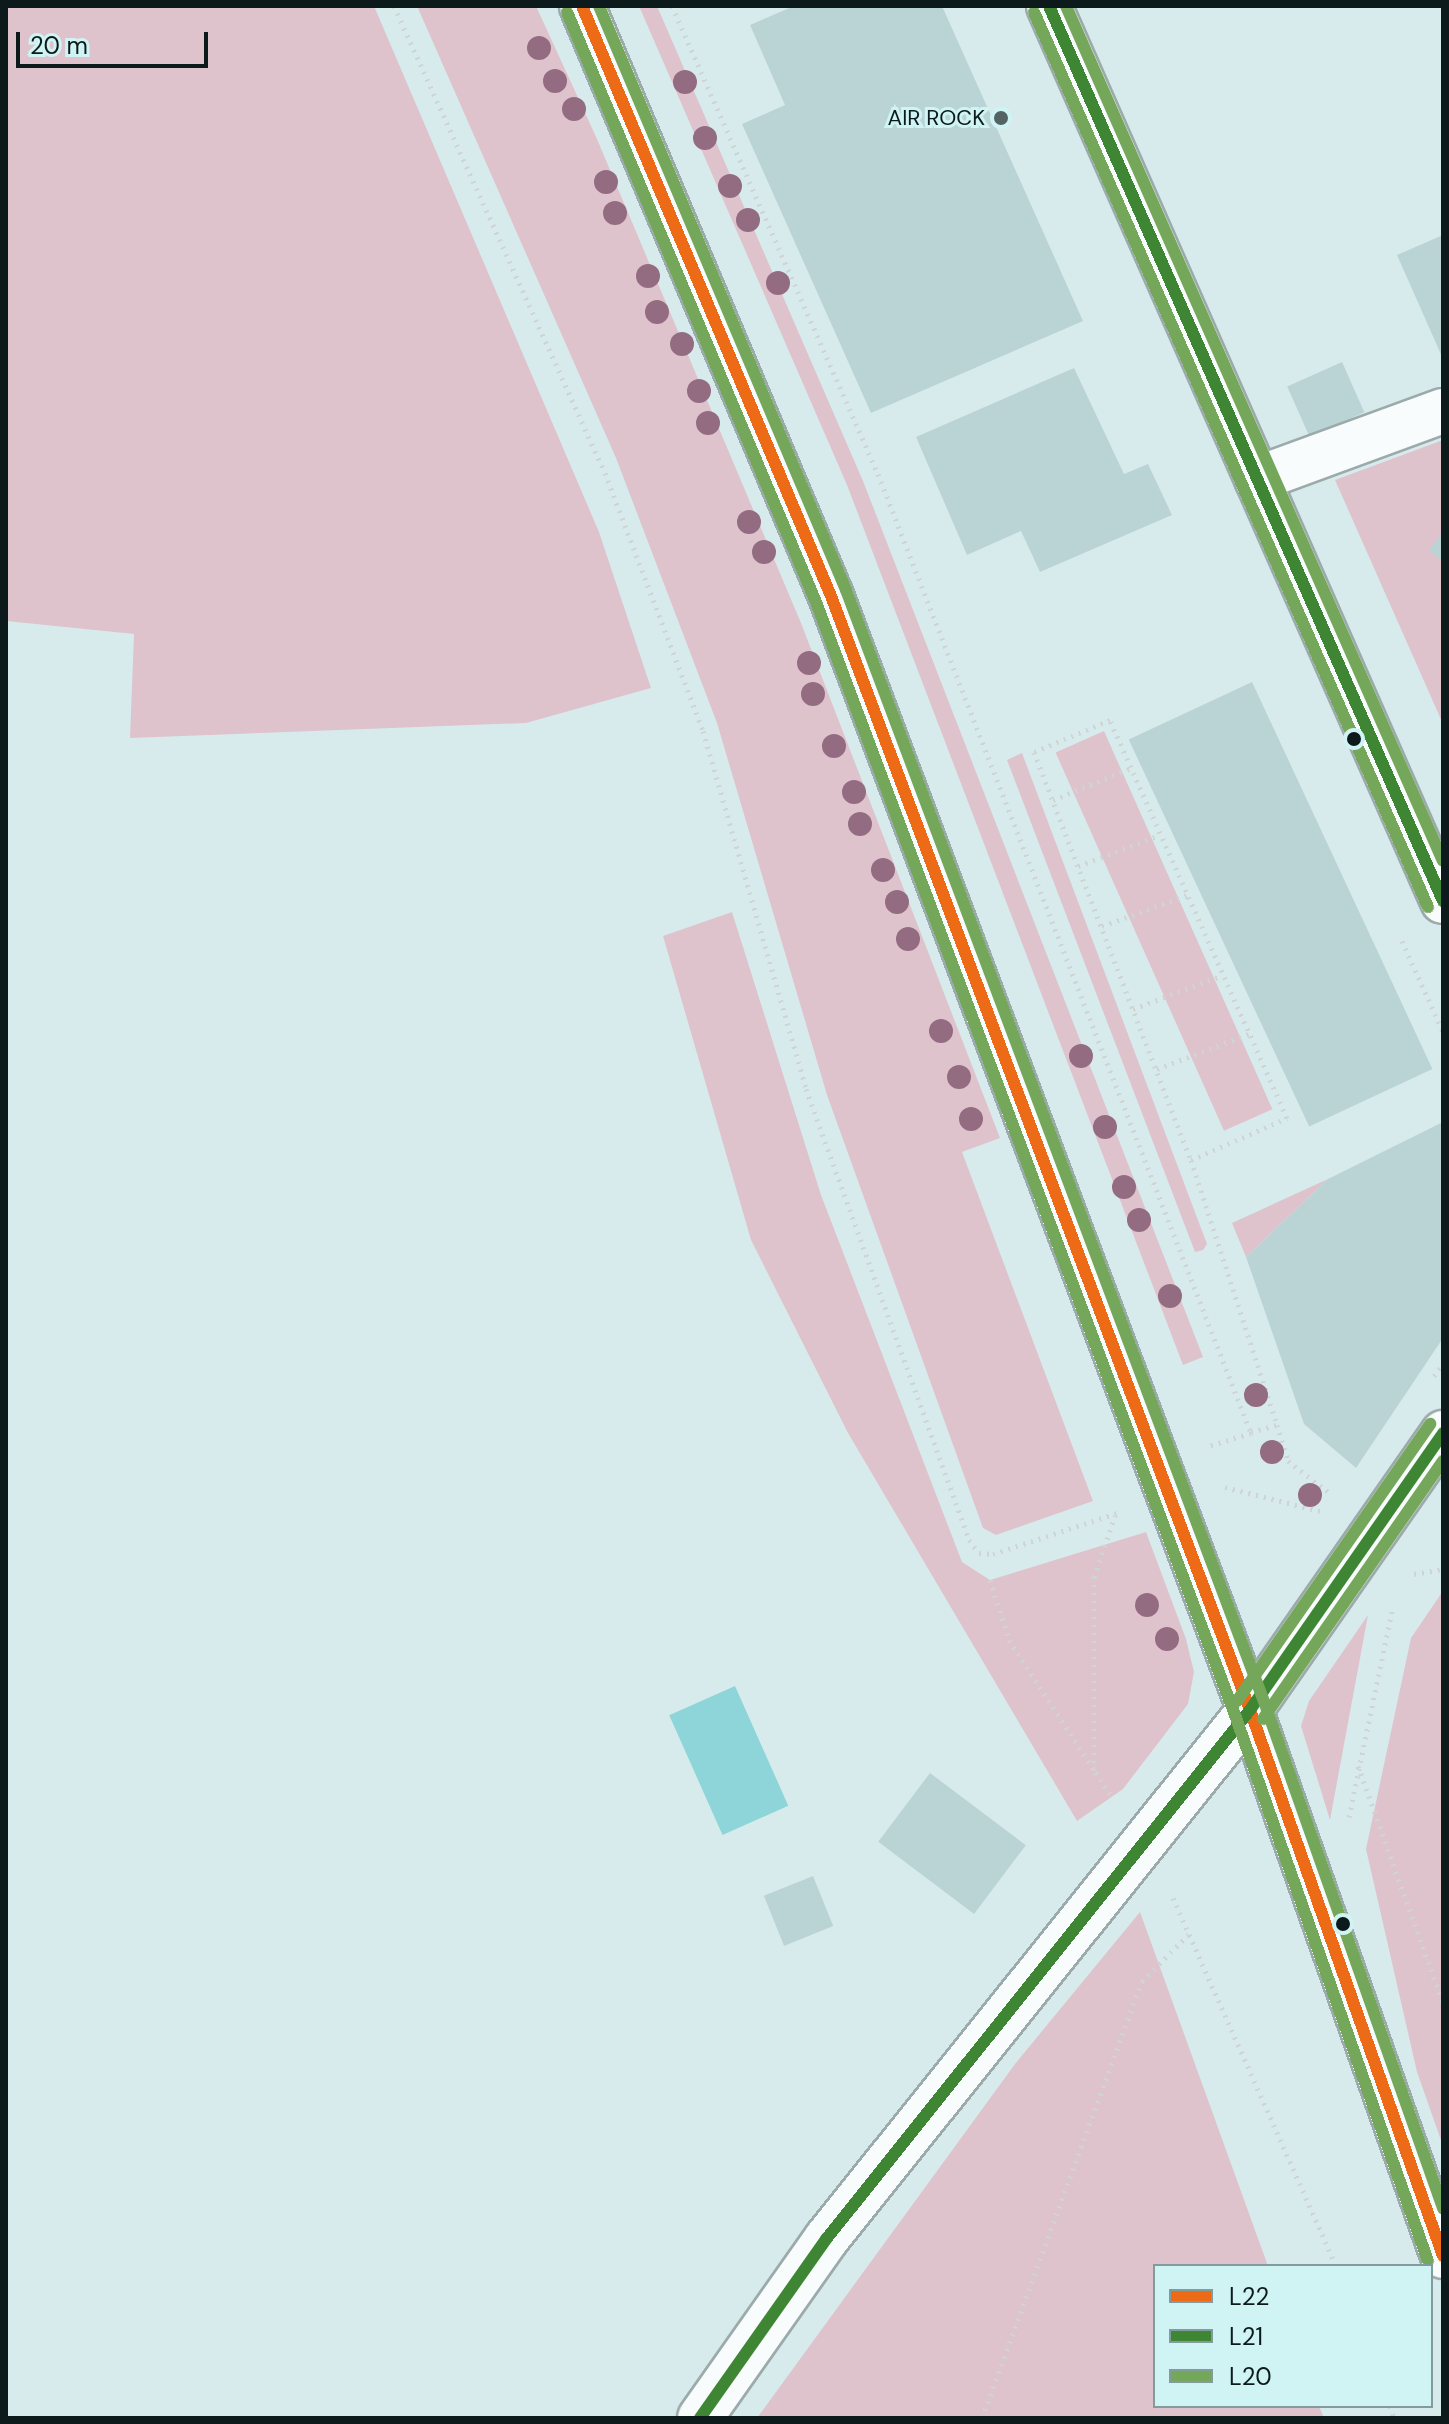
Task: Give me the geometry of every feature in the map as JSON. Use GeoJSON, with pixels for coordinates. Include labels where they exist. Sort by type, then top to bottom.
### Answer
{"type":"FeatureCollection","features":[{"type":"Feature","properties":{"kind":"street"},"geometry":{"type":"LineString","coordinates":[[582,6],[831,596],[1250,1710],[1443,2256]]}},
{"type":"Feature","properties":{"kind":"street"},"geometry":{"type":"LineString","coordinates":[[1049,6],[1443,901]]}},
{"type":"Feature","properties":{"kind":"street"},"geometry":{"type":"LineString","coordinates":[[1257,479],[1443,411]]}},
{"type":"Feature","properties":{"kind":"street"},"geometry":{"type":"LineString","coordinates":[[700,2418],[827,2238],[1141,1841],[1250,1710],[1443,1433]]}},
{"type":"Feature","properties":{"kind":"path"},"geometry":{"type":"LineString","coordinates":[[394,6],[605,473],[698,717],[806,1089],[969,1540],[979,1553],[993,1554],[1116,1513],[1094,1577],[1094,1770]]}},
{"type":"Feature","properties":{"kind":"path"},"geometry":{"type":"LineString","coordinates":[[672,6],[878,474],[1251,1433]]}},
{"type":"Feature","properties":{"kind":"path"},"geometry":{"type":"LineString","coordinates":[[1191,1160],[1287,1118],[1110,720],[1034,752],[1191,1160],[1288,1461],[1343,1502]]}},
{"type":"Feature","properties":{"kind":"path"},"geometry":{"type":"LineString","coordinates":[[1053,800],[1132,768]]}},
{"type":"Feature","properties":{"kind":"path"},"geometry":{"type":"LineString","coordinates":[[1078,866],[1160,835]]}},
{"type":"Feature","properties":{"kind":"path"},"geometry":{"type":"LineString","coordinates":[[1102,926],[1188,895]]}},
{"type":"Feature","properties":{"kind":"path"},"geometry":{"type":"LineString","coordinates":[[1133,1009],[1223,975]]}},
{"type":"Feature","properties":{"kind":"path"},"geometry":{"type":"LineString","coordinates":[[1157,1069],[1249,1034]]}},
{"type":"Feature","properties":{"kind":"path"},"geometry":{"type":"LineString","coordinates":[[1426,1389],[1443,1364]]}},
{"type":"Feature","properties":{"kind":"path"},"geometry":{"type":"LineString","coordinates":[[1198,1449],[1277,1425]]}},
{"type":"Feature","properties":{"kind":"path"},"geometry":{"type":"LineString","coordinates":[[1209,1483],[1334,1514]]}},
{"type":"Feature","properties":{"kind":"path"},"geometry":{"type":"LineString","coordinates":[[1400,1565],[1411,1573],[1443,1569]]}},
{"type":"Feature","properties":{"kind":"path"},"geometry":{"type":"LineString","coordinates":[[1405,1583],[1411,1573]]}},
{"type":"Feature","properties":{"kind":"path"},"geometry":{"type":"LineString","coordinates":[[990,1580],[1009,1640],[1141,1841],[1192,1931],[1335,2264]]}},
{"type":"Feature","properties":{"kind":"path"},"geometry":{"type":"LineString","coordinates":[[1400,1593],[1358,1765],[1443,2003]]}},
{"type":"Feature","properties":{"kind":"path"},"geometry":{"type":"LineString","coordinates":[[982,2418],[1142,1981],[1192,1931]]}},
{"type":"Feature","properties":{"kind":"shaded area"},"geometry":{"type":"Polygon","coordinates":[[[6,6],[374,6],[599,532],[651,688],[526,723],[130,738],[134,634],[6,621],[6,6]]]}},
{"type":"Feature","properties":{"kind":"shaded area"},"geometry":{"type":"Polygon","coordinates":[[[417,6],[536,6],[597,139],[801,623],[1000,1138],[962,1152],[1093,1501],[996,1535],[983,1528],[827,1095],[717,723],[616,458],[417,6]]]}},
{"type":"Feature","properties":{"kind":"shaded area"},"geometry":{"type":"Polygon","coordinates":[[[639,6],[657,6],[863,481],[1203,1357],[1183,1365],[847,485],[639,6]]]}},
{"type":"Feature","properties":{"kind":"shaded area"},"geometry":{"type":"Polygon","coordinates":[[[1443,440],[1443,724],[1335,480],[1443,440]]]}},
{"type":"Feature","properties":{"kind":"shaded area"},"geometry":{"type":"Polygon","coordinates":[[[1104,731],[1272,1109],[1224,1131],[1056,753],[1104,731]]]}},
{"type":"Feature","properties":{"kind":"shaded area"},"geometry":{"type":"Polygon","coordinates":[[[1022,753],[1207,1244],[1203,1250],[1195,1252],[1007,760],[1022,753]]]}},
{"type":"Feature","properties":{"kind":"shaded area"},"geometry":{"type":"Polygon","coordinates":[[[732,912],[821,1195],[962,1562],[990,1580],[1146,1532],[1186,1639],[1194,1672],[1188,1704],[1123,1789],[1077,1821],[848,1433],[751,1240],[663,936],[732,912]]]}},
{"type":"Feature","properties":{"kind":"shaded area"},"geometry":{"type":"Polygon","coordinates":[[[1328,1179],[1246,1257],[1232,1223],[1328,1179]]]}},
{"type":"Feature","properties":{"kind":"shaded area"},"geometry":{"type":"Polygon","coordinates":[[[1443,1591],[1443,2146],[1417,2072],[1366,1849],[1411,1638],[1443,1591]]]}},
{"type":"Feature","properties":{"kind":"shaded area"},"geometry":{"type":"Polygon","coordinates":[[[1368,1615],[1330,1820],[1301,1726],[1309,1701],[1368,1615]]]}},
{"type":"Feature","properties":{"kind":"shaded area"},"geometry":{"type":"Polygon","coordinates":[[[1140,1912],[1267,2264],[1153,2264],[1153,2408],[1320,2408],[1324,2418],[757,2418],[1015,2064],[1140,1912]]]}},
{"type":"Feature","properties":{"kind":"water"},"geometry":{"type":"Polygon","coordinates":[[[735,1686],[788,1806],[723,1835],[669,1715],[735,1686]]]}},
{"type":"Feature","properties":{"kind":"building"},"geometry":{"type":"Polygon","coordinates":[[[794,6],[942,6],[1083,321],[871,413],[742,124],[785,105],[750,25],[794,6]]]}},
{"type":"Feature","properties":{"kind":"building"},"geometry":{"type":"Polygon","coordinates":[[[1443,235],[1443,359],[1397,255],[1443,235]]]}},
{"type":"Feature","properties":{"kind":"building"},"geometry":{"type":"Polygon","coordinates":[[[1342,362],[1364,412],[1310,437],[1287,386],[1342,362]]]}},
{"type":"Feature","properties":{"kind":"building"},"geometry":{"type":"Polygon","coordinates":[[[1074,368],[1124,474],[1148,464],[1172,515],[1040,572],[1021,531],[967,555],[916,437],[1074,368]]]}},
{"type":"Feature","properties":{"kind":"building"},"geometry":{"type":"Polygon","coordinates":[[[1443,532],[1443,562],[1429,550],[1443,532]]]}},
{"type":"Feature","properties":{"kind":"building"},"geometry":{"type":"Polygon","coordinates":[[[1252,682],[1432,1069],[1309,1126],[1129,739],[1252,682]]]}},
{"type":"Feature","properties":{"kind":"building"},"geometry":{"type":"Polygon","coordinates":[[[1443,1122],[1443,1338],[1356,1468],[1304,1424],[1246,1257],[1328,1179],[1443,1122]]]}},
{"type":"Feature","properties":{"kind":"building"},"geometry":{"type":"Polygon","coordinates":[[[930,1773],[1026,1845],[974,1914],[878,1842],[930,1773]]]}},
{"type":"Feature","properties":{"kind":"building"},"geometry":{"type":"Polygon","coordinates":[[[813,1876],[833,1926],[784,1946],[764,1896],[813,1876]]]}},
{"type":"Feature","properties":{"kind":"transit line","name":"L22"},"geometry":{"type":"LineString","coordinates":[[582,6],[831,596],[1250,1710],[1443,2256]]}},
{"type":"Feature","properties":{"kind":"transit line"},"geometry":{"type":"LineString","coordinates":[[599,6],[846,590],[1265,1704],[1443,2208]]}},
{"type":"Feature","properties":{"kind":"transit line","name":"L21"},"geometry":{"type":"LineString","coordinates":[[1049,6],[1443,901]]}},
{"type":"Feature","properties":{"kind":"transit line"},"geometry":{"type":"LineString","coordinates":[[1066,6],[1443,861]]}},
{"type":"Feature","properties":{"kind":"transit line","name":"L20"},"geometry":{"type":"LineString","coordinates":[[567,12],[816,602],[1235,1715],[1428,2261]]}},
{"type":"Feature","properties":{"kind":"transit line","name":"L20"},"geometry":{"type":"LineString","coordinates":[[1034,12],[1428,907]]}},
{"type":"Feature","properties":{"kind":"transit line"},"geometry":{"type":"LineString","coordinates":[[1237,1701],[1430,1424]]}},
{"type":"Feature","properties":{"kind":"transit line","name":"L21"},"geometry":{"type":"LineString","coordinates":[[700,2418],[827,2238],[1250,1710],[1443,1433]]}},
{"type":"Feature","properties":{"kind":"transit line","name":"L20"},"geometry":{"type":"LineString","coordinates":[[1263,1719],[1443,1461]]}},
{"type":"Feature","properties":{"kind":"place","name":"AIR ROCK"},"geometry":{"type":"Point","coordinates":[1001,118]}}]}
